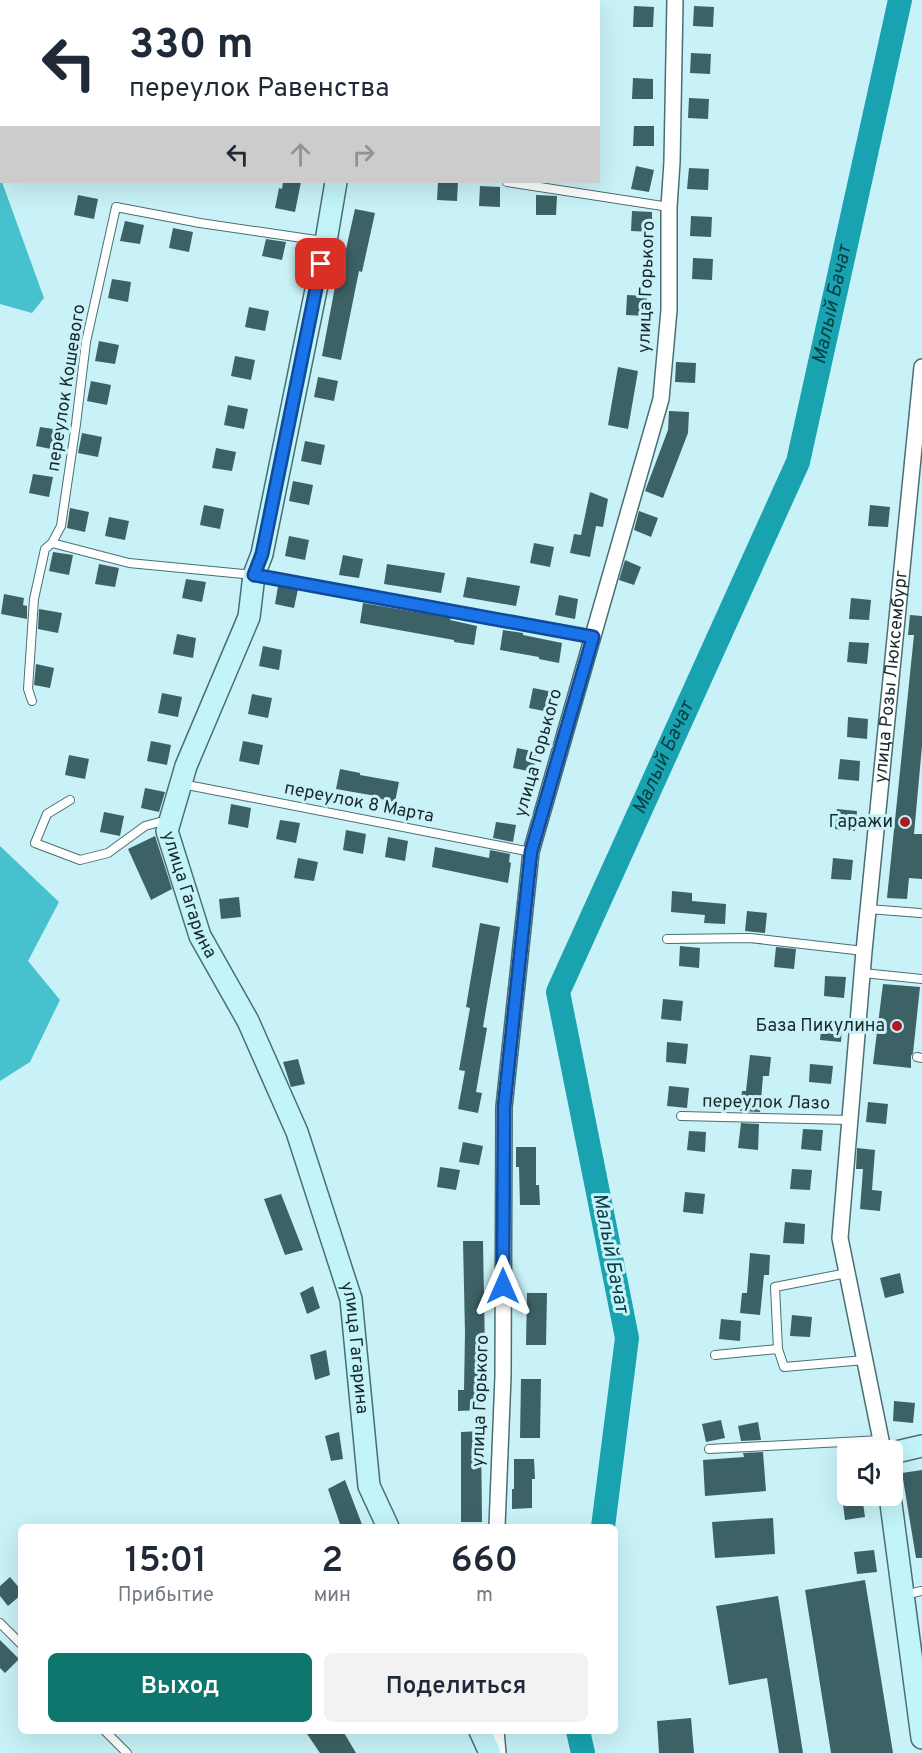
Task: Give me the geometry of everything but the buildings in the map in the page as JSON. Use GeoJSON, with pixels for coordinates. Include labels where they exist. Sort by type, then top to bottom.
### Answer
{"type":"FeatureCollection","features":[{"type":"Feature","properties":{"kind":"street","name":"улица Горького"},"geometry":{"type":"LineString","coordinates":[[497,1524],[503,1376],[504,1107],[531,852],[661,399],[669,310],[669,207],[675,0]]}},
{"type":"Feature","properties":{"kind":"street","name":"улица Гагарина"},"geometry":{"type":"LineString","coordinates":[[336,183],[262,554],[254,575],[249,617],[186,766],[167,831],[200,936],[249,1022],[297,1132],[351,1299],[369,1486],[387,1524]]}},
{"type":"Feature","properties":{"kind":"street","name":"улица Розы Люксембург"},"geometry":{"type":"LineString","coordinates":[[884,1440],[840,1238],[864,951],[922,367]]}},
{"type":"Feature","properties":{"kind":"street"},"geometry":{"type":"LineString","coordinates":[[903,1447],[922,1446]]}},
{"type":"Feature","properties":{"kind":"street"},"geometry":{"type":"LineString","coordinates":[[892,1506],[912,1593],[922,1738]]}},
{"type":"Feature","properties":{"kind":"street"},"geometry":{"type":"LineString","coordinates":[[481,1734],[490,1753]]}},
{"type":"Feature","properties":{"kind":"street"},"geometry":{"type":"LineString","coordinates":[[496,1734],[498,1753]]}},
{"type":"Feature","properties":{"kind":"lane"},"geometry":{"type":"LineString","coordinates":[[513,183],[669,207]]}},
{"type":"Feature","properties":{"kind":"lane","name":"переулок Кошевого"},"geometry":{"type":"LineString","coordinates":[[52,543],[63,517],[86,342],[116,207],[200,223],[326,241]]}},
{"type":"Feature","properties":{"kind":"lane"},"geometry":{"type":"LineString","coordinates":[[32,700],[28,689],[34,599],[45,549],[52,543],[129,563],[254,575],[593,637]]}},
{"type":"Feature","properties":{"kind":"lane","name":"переулок 8 Марта"},"geometry":{"type":"LineString","coordinates":[[181,784],[531,852]]}},
{"type":"Feature","properties":{"kind":"lane"},"geometry":{"type":"LineString","coordinates":[[70,800],[46,814],[35,843],[80,860],[108,853],[145,826],[171,819]]}},
{"type":"Feature","properties":{"kind":"lane"},"geometry":{"type":"LineString","coordinates":[[868,909],[920,913]]}},
{"type":"Feature","properties":{"kind":"lane"},"geometry":{"type":"LineString","coordinates":[[667,939],[750,938],[864,951]]}},
{"type":"Feature","properties":{"kind":"lane"},"geometry":{"type":"LineString","coordinates":[[862,973],[922,979]]}},
{"type":"Feature","properties":{"kind":"lane","name":"переулок Лазо"},"geometry":{"type":"LineString","coordinates":[[681,1116],[850,1120]]}},
{"type":"Feature","properties":{"kind":"lane"},"geometry":{"type":"LineString","coordinates":[[847,1273],[775,1287],[777,1349],[784,1368],[865,1360]]}},
{"type":"Feature","properties":{"kind":"lane"},"geometry":{"type":"LineString","coordinates":[[715,1355],[777,1349]]}},
{"type":"Feature","properties":{"kind":"lane"},"geometry":{"type":"LineString","coordinates":[[709,1449],[837,1448]]}},
{"type":"Feature","properties":{"kind":"lane"},"geometry":{"type":"LineString","coordinates":[[0,1623],[18,1641]]}},
{"type":"Feature","properties":{"kind":"lane"},"geometry":{"type":"LineString","coordinates":[[108,1734],[127,1753]]}},
{"type":"Feature","properties":{"kind":"shaded area"},"geometry":{"type":"Polygon","coordinates":[[[0,183],[2,183],[44,298],[32,313],[0,304],[0,183]]]}},
{"type":"Feature","properties":{"kind":"shaded area"},"geometry":{"type":"Polygon","coordinates":[[[0,846],[59,902],[28,961],[60,1000],[30,1062],[0,1081],[0,846]]]}},
{"type":"Feature","properties":{"kind":"waterway","name":"Малый Бачат"},"geometry":{"type":"LineString","coordinates":[[603,1524],[627,1338],[558,992],[798,462],[900,0]]}},
{"type":"Feature","properties":{"kind":"waterway","name":"Малый Бачат"},"geometry":{"type":"LineString","coordinates":[[579,1734],[583,1753]]}},
{"type":"Feature","properties":{"kind":"place","name":"Гаражи"},"geometry":{"type":"Point","coordinates":[905,822]}},
{"type":"Feature","properties":{"kind":"place","name":"База Пикулина"},"geometry":{"type":"Point","coordinates":[897,1026]}},
{"type":"Feature","properties":{"kind":"route"},"geometry":{"type":"LineString","coordinates":[[321,264],[262,554],[254,575],[593,637],[531,852],[504,1107],[503,1286]]}}]}
